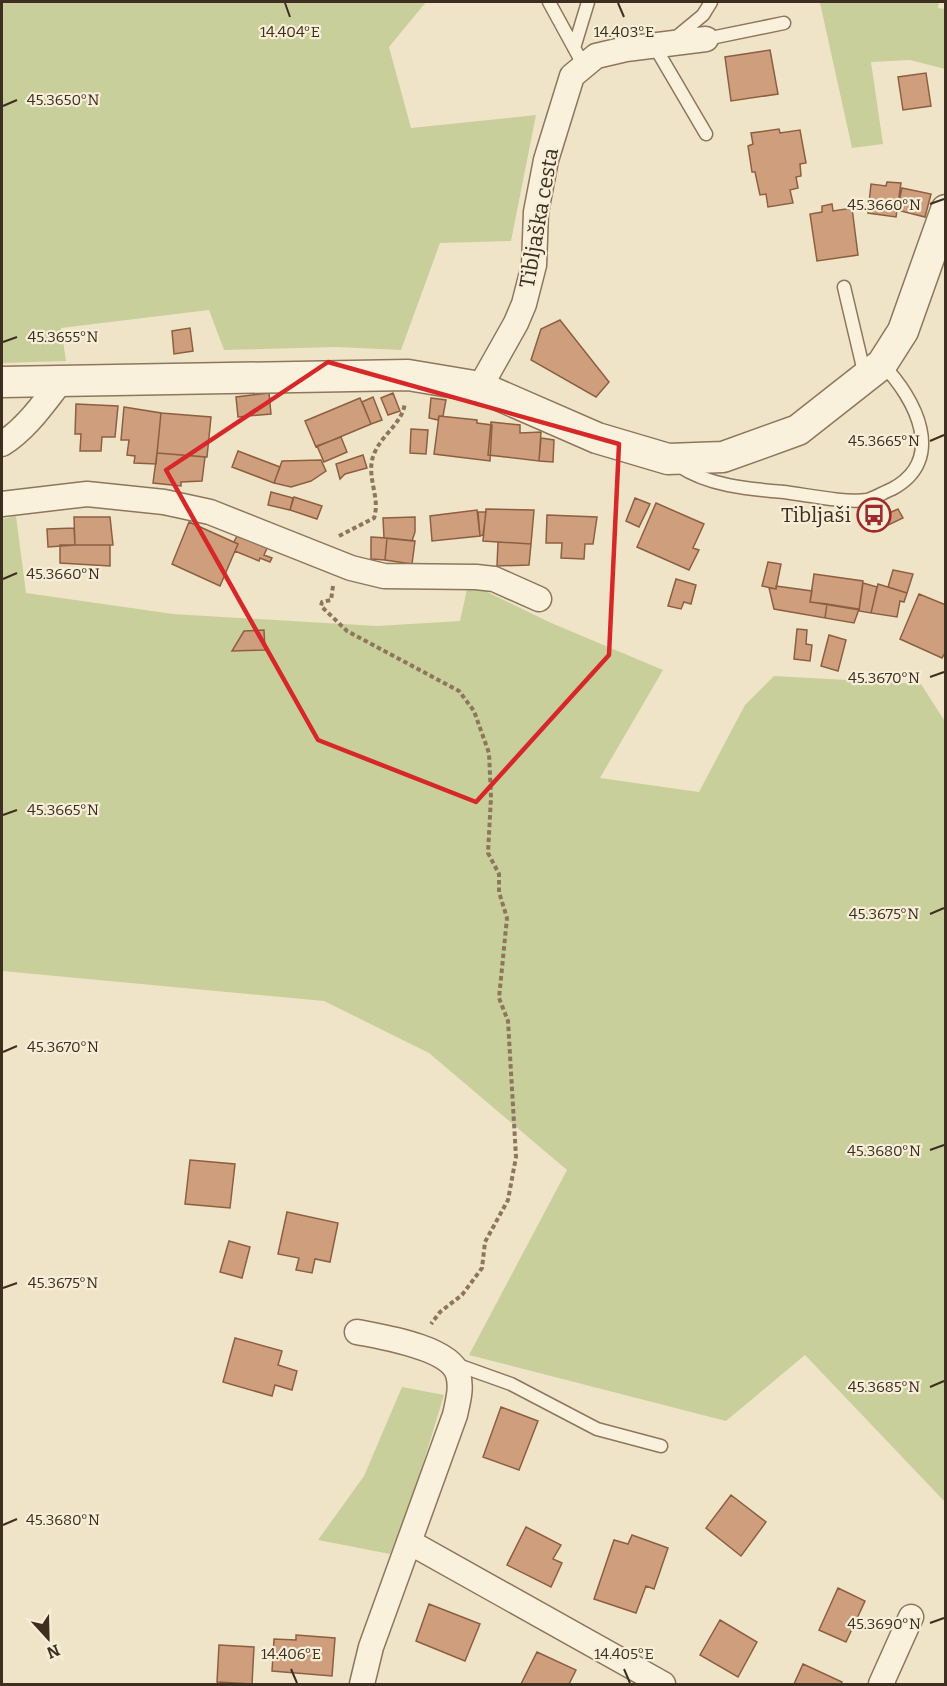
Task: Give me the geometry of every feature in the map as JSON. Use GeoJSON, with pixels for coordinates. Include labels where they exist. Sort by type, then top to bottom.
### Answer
{"type":"FeatureCollection","features":[{"type":"Feature","properties":{"kind":"street","name":"Tibljaška cesta"},"geometry":{"type":"LineString","coordinates":[[480,387],[516,323],[524,304],[534,265],[536,212],[546,160],[579,57],[706,39]]}},
{"type":"Feature","properties":{"kind":"street"},"geometry":{"type":"LineString","coordinates":[[2,382],[408,375],[480,387],[597,438],[668,459],[723,458],[798,430],[874,371],[903,331],[945,210]]}},
{"type":"Feature","properties":{"kind":"street"},"geometry":{"type":"LineString","coordinates":[[2,444],[17,434],[61,381]]}},
{"type":"Feature","properties":{"kind":"street"},"geometry":{"type":"LineString","coordinates":[[2,504],[87,494],[164,502],[210,512],[340,563],[384,576],[494,579],[539,599]]}},
{"type":"Feature","properties":{"kind":"street"},"geometry":{"type":"LineString","coordinates":[[357,1332],[418,1346],[447,1361],[457,1371],[460,1388],[455,1415],[411,1543],[371,1647],[362,1684]]}},
{"type":"Feature","properties":{"kind":"street"},"geometry":{"type":"LineString","coordinates":[[411,1543],[663,1684]]}},
{"type":"Feature","properties":{"kind":"street"},"geometry":{"type":"LineString","coordinates":[[880,1684],[911,1617]]}},
{"type":"Feature","properties":{"kind":"lane"},"geometry":{"type":"LineString","coordinates":[[549,2],[579,57]]}},
{"type":"Feature","properties":{"kind":"lane"},"geometry":{"type":"LineString","coordinates":[[579,57],[588,2]]}},
{"type":"Feature","properties":{"kind":"lane"},"geometry":{"type":"LineString","coordinates":[[706,134],[661,46],[703,15],[711,2]]}},
{"type":"Feature","properties":{"kind":"lane"},"geometry":{"type":"LineString","coordinates":[[706,39],[784,23]]}},
{"type":"Feature","properties":{"kind":"lane"},"geometry":{"type":"LineString","coordinates":[[668,459],[688,472],[716,482],[767,491],[867,500],[902,485],[915,476],[924,462],[929,436],[920,411],[906,389],[874,371],[843,287]]}},
{"type":"Feature","properties":{"kind":"lane"},"geometry":{"type":"LineString","coordinates":[[447,1361],[511,1384],[597,1430],[662,1446]]}},
{"type":"Feature","properties":{"kind":"path"},"geometry":{"type":"LineString","coordinates":[[311,551],[374,518],[377,509],[370,474],[374,453],[389,430],[403,415],[408,375]]}},
{"type":"Feature","properties":{"kind":"path"},"geometry":{"type":"LineString","coordinates":[[340,563],[331,600],[322,602],[321,606],[347,631],[459,691],[474,711],[489,753],[491,797],[488,853],[499,874],[499,892],[507,918],[499,998],[508,1021],[516,1157],[508,1200],[485,1242],[482,1268],[462,1295],[440,1312],[432,1324]]}},
{"type":"Feature","properties":{"kind":"highlighted area"},"geometry":{"type":"Polygon","coordinates":[[[328,362],[619,444],[609,655],[476,802],[318,740],[166,470],[328,362]]]}},
{"type":"Feature","properties":{"kind":"green space"},"geometry":{"type":"Polygon","coordinates":[[[2,2],[426,2],[389,47],[411,128],[536,115],[511,241],[440,243],[401,350],[336,347],[224,350],[209,310],[61,328],[66,361],[2,363],[2,2]]]}},
{"type":"Feature","properties":{"kind":"green space"},"geometry":{"type":"Polygon","coordinates":[[[939,2],[938,8],[945,9],[945,69],[910,60],[871,62],[883,144],[852,148],[820,3],[939,2]]]}},
{"type":"Feature","properties":{"kind":"green space"},"geometry":{"type":"Polygon","coordinates":[[[16,516],[26,593],[173,614],[377,626],[460,621],[467,589],[479,588],[549,622],[663,670],[600,778],[699,792],[745,705],[774,676],[921,684],[946,723],[945,1502],[805,1355],[726,1421],[469,1355],[567,1170],[429,1053],[324,1001],[2,971],[2,519],[16,516]]]}},
{"type":"Feature","properties":{"kind":"green space"},"geometry":{"type":"Polygon","coordinates":[[[402,1387],[444,1395],[415,1490],[390,1554],[318,1540],[364,1476],[402,1387]]]}},
{"type":"Feature","properties":{"kind":"building"},"geometry":{"type":"Polygon","coordinates":[[[770,50],[778,94],[731,101],[725,57],[770,50]]]}},
{"type":"Feature","properties":{"kind":"building"},"geometry":{"type":"Polygon","coordinates":[[[926,73],[931,106],[903,110],[898,77],[926,73]]]}},
{"type":"Feature","properties":{"kind":"building"},"geometry":{"type":"Polygon","coordinates":[[[779,129],[780,133],[800,130],[806,163],[800,164],[801,176],[796,177],[798,188],[790,190],[793,203],[768,207],[766,194],[760,195],[755,172],[752,172],[748,146],[753,144],[751,133],[779,129]]]}},
{"type":"Feature","properties":{"kind":"building"},"geometry":{"type":"Polygon","coordinates":[[[887,182],[901,183],[896,217],[868,213],[871,184],[886,186],[887,182]]]}},
{"type":"Feature","properties":{"kind":"building"},"geometry":{"type":"Polygon","coordinates":[[[902,188],[931,194],[925,217],[897,210],[902,188]]]}},
{"type":"Feature","properties":{"kind":"building"},"geometry":{"type":"Polygon","coordinates":[[[832,204],[833,211],[852,208],[858,255],[817,261],[810,214],[822,212],[822,206],[832,204]]]}},
{"type":"Feature","properties":{"kind":"building"},"geometry":{"type":"Polygon","coordinates":[[[560,320],[609,382],[596,397],[531,360],[541,329],[560,320]]]}},
{"type":"Feature","properties":{"kind":"building"},"geometry":{"type":"Polygon","coordinates":[[[190,328],[193,351],[174,354],[172,331],[190,328]]]}},
{"type":"Feature","properties":{"kind":"building"},"geometry":{"type":"Polygon","coordinates":[[[269,393],[271,414],[238,417],[236,397],[269,393]]]}},
{"type":"Feature","properties":{"kind":"building"},"geometry":{"type":"Polygon","coordinates":[[[393,393],[400,411],[388,415],[381,398],[393,393]]]}},
{"type":"Feature","properties":{"kind":"building"},"geometry":{"type":"Polygon","coordinates":[[[373,397],[382,420],[371,424],[362,402],[373,397]]]}},
{"type":"Feature","properties":{"kind":"building"},"geometry":{"type":"Polygon","coordinates":[[[360,398],[371,424],[316,447],[305,421],[360,398]]]}},
{"type":"Feature","properties":{"kind":"building"},"geometry":{"type":"Polygon","coordinates":[[[431,398],[446,400],[443,416],[439,416],[438,420],[429,418],[431,398]]]}},
{"type":"Feature","properties":{"kind":"building"},"geometry":{"type":"Polygon","coordinates":[[[76,404],[118,406],[115,437],[102,437],[101,451],[80,451],[81,434],[75,434],[76,404]]]}},
{"type":"Feature","properties":{"kind":"building"},"geometry":{"type":"Polygon","coordinates":[[[124,407],[161,413],[156,464],[134,463],[135,456],[127,455],[129,440],[121,440],[124,407]]]}},
{"type":"Feature","properties":{"kind":"building"},"geometry":{"type":"Polygon","coordinates":[[[161,413],[211,417],[207,457],[157,453],[161,413]]]}},
{"type":"Feature","properties":{"kind":"building"},"geometry":{"type":"Polygon","coordinates":[[[439,416],[477,420],[477,423],[492,425],[490,461],[434,454],[439,416]]]}},
{"type":"Feature","properties":{"kind":"building"},"geometry":{"type":"Polygon","coordinates":[[[491,422],[520,425],[520,433],[541,432],[539,461],[488,455],[491,422]]]}},
{"type":"Feature","properties":{"kind":"building"},"geometry":{"type":"Polygon","coordinates":[[[411,429],[428,430],[426,454],[410,453],[411,429]]]}},
{"type":"Feature","properties":{"kind":"building"},"geometry":{"type":"Polygon","coordinates":[[[341,437],[347,452],[324,462],[317,446],[341,437]]]}},
{"type":"Feature","properties":{"kind":"building"},"geometry":{"type":"Polygon","coordinates":[[[541,438],[554,440],[553,462],[539,461],[541,438]]]}},
{"type":"Feature","properties":{"kind":"building"},"geometry":{"type":"Polygon","coordinates":[[[238,451],[280,467],[274,483],[232,467],[238,451]]]}},
{"type":"Feature","properties":{"kind":"building"},"geometry":{"type":"Polygon","coordinates":[[[157,453],[205,457],[202,481],[181,482],[181,486],[153,483],[157,453]]]}},
{"type":"Feature","properties":{"kind":"building"},"geometry":{"type":"Polygon","coordinates":[[[363,455],[367,468],[345,474],[340,479],[336,464],[363,455]]]}},
{"type":"Feature","properties":{"kind":"building"},"geometry":{"type":"Polygon","coordinates":[[[321,460],[326,471],[311,481],[291,487],[274,483],[282,461],[321,460]]]}},
{"type":"Feature","properties":{"kind":"building"},"geometry":{"type":"Polygon","coordinates":[[[271,492],[293,498],[290,510],[268,505],[271,492]]]}},
{"type":"Feature","properties":{"kind":"building"},"geometry":{"type":"Polygon","coordinates":[[[294,497],[322,506],[317,519],[290,510],[294,497]]]}},
{"type":"Feature","properties":{"kind":"building"},"geometry":{"type":"Polygon","coordinates":[[[635,498],[650,504],[639,527],[626,521],[635,498]]]}},
{"type":"Feature","properties":{"kind":"building"},"geometry":{"type":"Polygon","coordinates":[[[656,503],[704,524],[693,548],[699,550],[689,570],[637,547],[656,503]]]}},
{"type":"Feature","properties":{"kind":"building"},"geometry":{"type":"Polygon","coordinates":[[[486,509],[534,510],[531,544],[483,541],[486,509]]]}},
{"type":"Feature","properties":{"kind":"building"},"geometry":{"type":"Polygon","coordinates":[[[898,509],[903,518],[882,528],[878,518],[898,509]]]}},
{"type":"Feature","properties":{"kind":"building"},"geometry":{"type":"Polygon","coordinates":[[[477,510],[480,536],[432,541],[430,516],[477,510]]]}},
{"type":"Feature","properties":{"kind":"building"},"geometry":{"type":"Polygon","coordinates":[[[478,512],[486,512],[483,535],[480,536],[478,512]]]}},
{"type":"Feature","properties":{"kind":"building"},"geometry":{"type":"Polygon","coordinates":[[[547,515],[597,517],[593,544],[585,544],[584,559],[561,558],[562,543],[546,543],[547,515]]]}},
{"type":"Feature","properties":{"kind":"building"},"geometry":{"type":"Polygon","coordinates":[[[74,517],[110,517],[113,545],[75,545],[74,517]]]}},
{"type":"Feature","properties":{"kind":"building"},"geometry":{"type":"Polygon","coordinates":[[[415,517],[415,532],[412,541],[384,538],[383,518],[415,517]]]}},
{"type":"Feature","properties":{"kind":"building"},"geometry":{"type":"Polygon","coordinates":[[[189,522],[238,544],[220,586],[172,564],[189,522]]]}},
{"type":"Feature","properties":{"kind":"building"},"geometry":{"type":"Polygon","coordinates":[[[74,528],[75,545],[48,547],[47,529],[74,528]]]}},
{"type":"Feature","properties":{"kind":"building"},"geometry":{"type":"Polygon","coordinates":[[[238,534],[268,546],[264,555],[272,558],[270,562],[260,558],[259,561],[235,551],[238,544],[234,542],[238,534]]]}},
{"type":"Feature","properties":{"kind":"building"},"geometry":{"type":"Polygon","coordinates":[[[371,537],[387,538],[385,560],[371,559],[371,537]]]}},
{"type":"Feature","properties":{"kind":"building"},"geometry":{"type":"Polygon","coordinates":[[[387,538],[415,541],[412,564],[385,560],[387,538]]]}},
{"type":"Feature","properties":{"kind":"building"},"geometry":{"type":"Polygon","coordinates":[[[498,542],[531,544],[529,565],[497,566],[498,542]]]}},
{"type":"Feature","properties":{"kind":"building"},"geometry":{"type":"Polygon","coordinates":[[[60,545],[110,545],[110,566],[60,563],[60,545]]]}},
{"type":"Feature","properties":{"kind":"building"},"geometry":{"type":"Polygon","coordinates":[[[768,562],[781,564],[776,589],[762,586],[768,562]]]}},
{"type":"Feature","properties":{"kind":"building"},"geometry":{"type":"Polygon","coordinates":[[[893,570],[913,574],[907,593],[888,587],[893,570]]]}},
{"type":"Feature","properties":{"kind":"building"},"geometry":{"type":"Polygon","coordinates":[[[814,574],[863,581],[859,610],[810,602],[814,574]]]}},
{"type":"Feature","properties":{"kind":"building"},"geometry":{"type":"Polygon","coordinates":[[[676,579],[696,585],[691,604],[684,602],[681,609],[668,606],[676,579]]]}},
{"type":"Feature","properties":{"kind":"building"},"geometry":{"type":"Polygon","coordinates":[[[863,583],[877,587],[871,613],[859,611],[863,583]]]}},
{"type":"Feature","properties":{"kind":"building"},"geometry":{"type":"Polygon","coordinates":[[[878,584],[907,593],[904,602],[900,601],[897,617],[871,613],[878,584]]]}},
{"type":"Feature","properties":{"kind":"building"},"geometry":{"type":"Polygon","coordinates":[[[776,586],[812,591],[810,602],[827,604],[825,618],[774,609],[769,588],[776,589],[776,586]]]}},
{"type":"Feature","properties":{"kind":"building"},"geometry":{"type":"Polygon","coordinates":[[[919,594],[946,605],[946,651],[942,658],[900,639],[919,594]]]}},
{"type":"Feature","properties":{"kind":"building"},"geometry":{"type":"Polygon","coordinates":[[[827,604],[859,609],[854,623],[825,618],[827,604]]]}},
{"type":"Feature","properties":{"kind":"building"},"geometry":{"type":"Polygon","coordinates":[[[797,629],[807,630],[806,644],[812,645],[810,661],[794,659],[797,629]]]}},
{"type":"Feature","properties":{"kind":"building"},"geometry":{"type":"Polygon","coordinates":[[[264,630],[265,650],[232,651],[244,631],[264,630]]]}},
{"type":"Feature","properties":{"kind":"building"},"geometry":{"type":"Polygon","coordinates":[[[829,635],[846,640],[838,671],[821,666],[829,635]]]}},
{"type":"Feature","properties":{"kind":"building"},"geometry":{"type":"Polygon","coordinates":[[[190,1160],[235,1164],[230,1208],[185,1204],[190,1160]]]}},
{"type":"Feature","properties":{"kind":"building"},"geometry":{"type":"Polygon","coordinates":[[[287,1212],[338,1223],[330,1262],[315,1259],[312,1273],[296,1270],[299,1258],[278,1254],[287,1212]]]}},
{"type":"Feature","properties":{"kind":"building"},"geometry":{"type":"Polygon","coordinates":[[[229,1241],[250,1247],[242,1278],[220,1272],[229,1241]]]}},
{"type":"Feature","properties":{"kind":"building"},"geometry":{"type":"Polygon","coordinates":[[[235,1338],[282,1351],[278,1365],[297,1371],[292,1390],[275,1385],[272,1396],[223,1382],[235,1338]]]}},
{"type":"Feature","properties":{"kind":"building"},"geometry":{"type":"Polygon","coordinates":[[[501,1407],[538,1421],[519,1470],[483,1457],[501,1407]]]}},
{"type":"Feature","properties":{"kind":"building"},"geometry":{"type":"Polygon","coordinates":[[[731,1495],[766,1522],[741,1556],[706,1528],[731,1495]]]}},
{"type":"Feature","properties":{"kind":"building"},"geometry":{"type":"Polygon","coordinates":[[[526,1527],[561,1545],[553,1559],[562,1563],[551,1587],[507,1565],[526,1527]]]}},
{"type":"Feature","properties":{"kind":"building"},"geometry":{"type":"Polygon","coordinates":[[[632,1535],[668,1548],[654,1589],[646,1586],[636,1613],[594,1599],[614,1540],[628,1544],[632,1535]]]}},
{"type":"Feature","properties":{"kind":"building"},"geometry":{"type":"Polygon","coordinates":[[[838,1588],[865,1601],[846,1642],[819,1630],[838,1588]]]}},
{"type":"Feature","properties":{"kind":"building"},"geometry":{"type":"Polygon","coordinates":[[[429,1604],[480,1624],[465,1661],[416,1641],[429,1604]]]}},
{"type":"Feature","properties":{"kind":"building"},"geometry":{"type":"Polygon","coordinates":[[[720,1620],[757,1642],[738,1677],[700,1655],[720,1620]]]}},
{"type":"Feature","properties":{"kind":"building"},"geometry":{"type":"Polygon","coordinates":[[[296,1635],[335,1638],[332,1676],[272,1671],[274,1639],[296,1640],[296,1635]]]}},
{"type":"Feature","properties":{"kind":"building"},"geometry":{"type":"Polygon","coordinates":[[[219,1645],[254,1647],[252,1684],[217,1682],[219,1645]]]}},
{"type":"Feature","properties":{"kind":"building"},"geometry":{"type":"Polygon","coordinates":[[[537,1652],[576,1670],[569,1684],[521,1684],[537,1652]]]}},
{"type":"Feature","properties":{"kind":"building"},"geometry":{"type":"Polygon","coordinates":[[[803,1664],[842,1682],[840,1684],[794,1684],[803,1664]]]}},
{"type":"Feature","properties":{"kind":"place","name":"Tibljaši"},"geometry":{"type":"Point","coordinates":[874,515]}}]}
